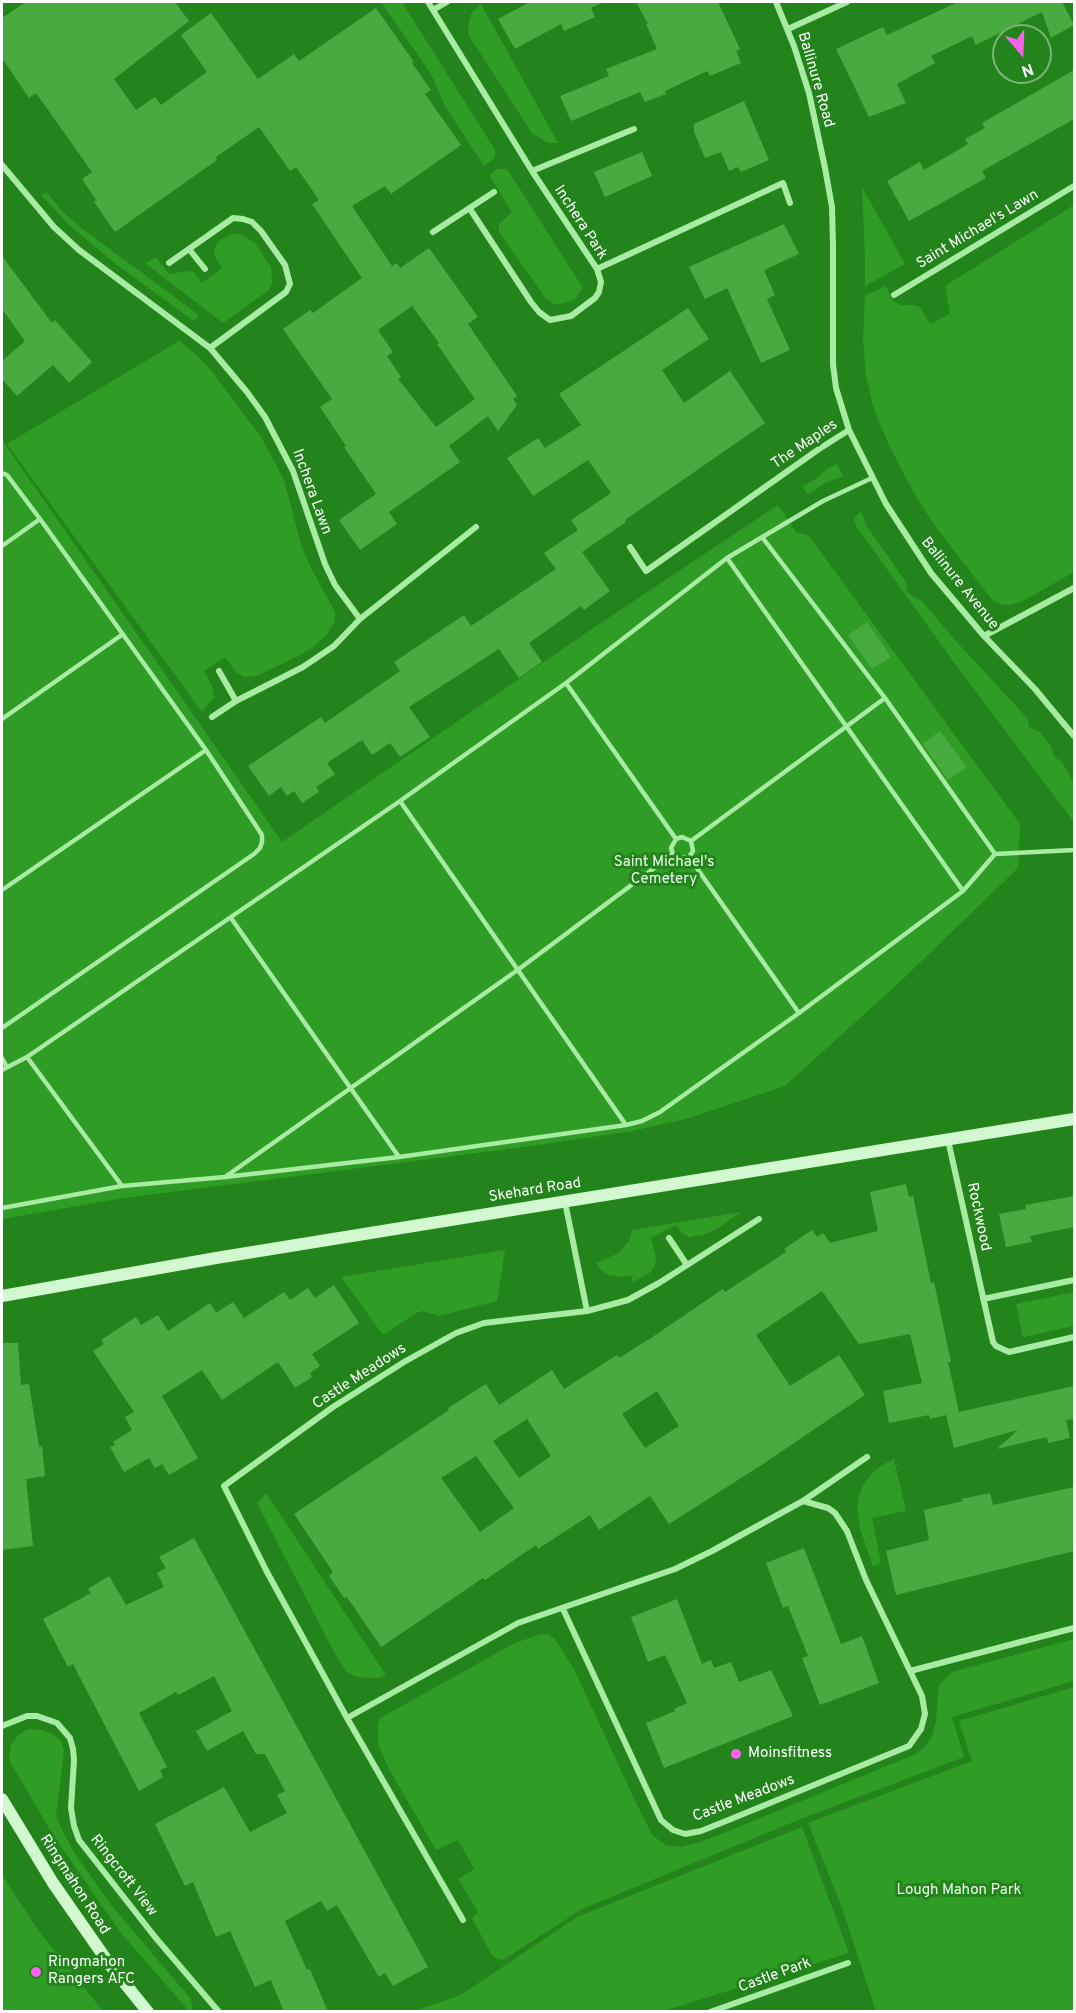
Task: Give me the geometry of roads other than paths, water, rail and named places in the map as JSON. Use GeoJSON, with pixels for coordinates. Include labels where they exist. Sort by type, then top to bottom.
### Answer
{"type":"FeatureCollection","features":[{"type":"Feature","properties":{"kind":"street","name":"Inchera Park"},"geometry":{"type":"LineString","coordinates":[[428,2],[532,171],[597,269],[601,282],[595,298],[571,316],[550,320],[532,304],[470,209]]}},
{"type":"Feature","properties":{"kind":"street"},"geometry":{"type":"LineString","coordinates":[[433,10],[447,2]]}},
{"type":"Feature","properties":{"kind":"street","name":"Ballinure Road"},"geometry":{"type":"LineString","coordinates":[[776,2],[810,93],[825,168]]}},
{"type":"Feature","properties":{"kind":"street"},"geometry":{"type":"LineString","coordinates":[[788,29],[847,2]]}},
{"type":"Feature","properties":{"kind":"street"},"geometry":{"type":"LineString","coordinates":[[532,171],[634,129]]}},
{"type":"Feature","properties":{"kind":"street","name":"Inchera Lawn"},"geometry":{"type":"LineString","coordinates":[[2,165],[54,227],[80,250],[210,348],[263,414],[293,471],[325,564],[335,585],[360,619]]}},
{"type":"Feature","properties":{"kind":"street","name":"The Maples"},"geometry":{"type":"LineString","coordinates":[[630,547],[646,571],[849,430],[833,364],[832,207],[825,168]]}},
{"type":"Feature","properties":{"kind":"street"},"geometry":{"type":"LineString","coordinates":[[597,269],[783,183],[790,202]]}},
{"type":"Feature","properties":{"kind":"street","name":"Saint Michael's Lawn"},"geometry":{"type":"LineString","coordinates":[[894,295],[1074,186]]}},
{"type":"Feature","properties":{"kind":"street"},"geometry":{"type":"LineString","coordinates":[[433,232],[494,192]]}},
{"type":"Feature","properties":{"kind":"street"},"geometry":{"type":"LineString","coordinates":[[169,263],[232,218],[252,222],[285,265],[290,284],[286,292],[210,348]]}},
{"type":"Feature","properties":{"kind":"street"},"geometry":{"type":"LineString","coordinates":[[189,249],[206,269]]}},
{"type":"Feature","properties":{"kind":"street","name":"Ballinure Avenue"},"geometry":{"type":"LineString","coordinates":[[849,430],[872,478],[913,548],[937,581],[984,636],[1035,689],[1074,736]]}},
{"type":"Feature","properties":{"kind":"street"},"geometry":{"type":"LineString","coordinates":[[212,717],[236,701],[305,666],[334,646],[360,619],[476,527]]}},
{"type":"Feature","properties":{"kind":"street"},"geometry":{"type":"LineString","coordinates":[[984,636],[1074,588]]}},
{"type":"Feature","properties":{"kind":"street"},"geometry":{"type":"LineString","coordinates":[[219,671],[236,701]]}},
{"type":"Feature","properties":{"kind":"street","name":"Skehard Road"},"geometry":{"type":"LineString","coordinates":[[2,1296],[227,1256],[1074,1119]]}},
{"type":"Feature","properties":{"kind":"street","name":"Rockwood"},"geometry":{"type":"LineString","coordinates":[[948,1140],[993,1342],[1000,1350],[1009,1352],[1074,1337]]}},
{"type":"Feature","properties":{"kind":"street"},"geometry":{"type":"LineString","coordinates":[[564,1201],[587,1311]]}},
{"type":"Feature","properties":{"kind":"street","name":"Castle Meadows"},"geometry":{"type":"LineString","coordinates":[[463,1920],[346,1718],[267,1572],[224,1486],[333,1407],[404,1362],[456,1333],[484,1323],[587,1311],[628,1300],[759,1219]]}},
{"type":"Feature","properties":{"kind":"street"},"geometry":{"type":"LineString","coordinates":[[669,1238],[687,1265]]}},
{"type":"Feature","properties":{"kind":"street"},"geometry":{"type":"LineString","coordinates":[[983,1299],[1074,1280]]}},
{"type":"Feature","properties":{"kind":"street"},"geometry":{"type":"LineString","coordinates":[[346,1718],[518,1623],[649,1579],[694,1561],[803,1501],[867,1457]]}},
{"type":"Feature","properties":{"kind":"street","name":"Castle Meadows"},"geometry":{"type":"LineString","coordinates":[[563,1609],[661,1820],[673,1830],[685,1834],[711,1827],[909,1746],[921,1729],[925,1714],[922,1696],[866,1580],[847,1532],[835,1513],[828,1508],[803,1501]]}},
{"type":"Feature","properties":{"kind":"street"},"geometry":{"type":"LineString","coordinates":[[910,1671],[1074,1628]]}},
{"type":"Feature","properties":{"kind":"street","name":"Ringcroft View"},"geometry":{"type":"LineString","coordinates":[[2,1726],[27,1716],[37,1716],[57,1723],[70,1738],[74,1760],[71,1808],[74,1826],[80,1840],[155,1937],[219,2012]]}},
{"type":"Feature","properties":{"kind":"street","name":"Ringmahon Road"},"geometry":{"type":"LineString","coordinates":[[2,1799],[53,1882],[103,1956],[148,2012]]}},
{"type":"Feature","properties":{"kind":"street","name":"Castle Park"},"geometry":{"type":"LineString","coordinates":[[710,2012],[848,1963]]}},
{"type":"Feature","properties":{"kind":"lane"},"geometry":{"type":"LineString","coordinates":[[2,473],[7,475],[123,633],[206,750],[262,835],[260,848],[2,1028]]}},
{"type":"Feature","properties":{"kind":"lane"},"geometry":{"type":"LineString","coordinates":[[2,1070],[27,1057],[400,801],[566,683],[727,558],[823,501],[872,478]]}},
{"type":"Feature","properties":{"kind":"lane"},"geometry":{"type":"LineString","coordinates":[[2,546],[40,519]]}},
{"type":"Feature","properties":{"kind":"lane"},"geometry":{"type":"LineString","coordinates":[[762,537],[885,698],[995,854]]}},
{"type":"Feature","properties":{"kind":"lane"},"geometry":{"type":"LineString","coordinates":[[727,558],[963,891]]}},
{"type":"Feature","properties":{"kind":"lane"},"geometry":{"type":"LineString","coordinates":[[2,719],[123,633]]}},
{"type":"Feature","properties":{"kind":"lane"},"geometry":{"type":"LineString","coordinates":[[566,683],[676,839]]}},
{"type":"Feature","properties":{"kind":"lane"},"geometry":{"type":"LineString","coordinates":[[691,841],[885,698]]}},
{"type":"Feature","properties":{"kind":"lane"},"geometry":{"type":"LineString","coordinates":[[2,890],[206,750]]}},
{"type":"Feature","properties":{"kind":"lane"},"geometry":{"type":"LineString","coordinates":[[400,801],[626,1125]]}},
{"type":"Feature","properties":{"kind":"lane"},"geometry":{"type":"LineString","coordinates":[[689,857],[678,858],[673,854],[671,848],[676,839],[682,837],[691,841]]}},
{"type":"Feature","properties":{"kind":"lane"},"geometry":{"type":"LineString","coordinates":[[689,857],[693,851],[691,841]]}},
{"type":"Feature","properties":{"kind":"lane"},"geometry":{"type":"LineString","coordinates":[[2,1208],[122,1186],[399,1157],[642,1121],[660,1112],[800,1013],[963,891],[995,854],[1074,850]]}},
{"type":"Feature","properties":{"kind":"lane"},"geometry":{"type":"LineString","coordinates":[[225,1177],[519,969],[673,854]]}},
{"type":"Feature","properties":{"kind":"lane"},"geometry":{"type":"LineString","coordinates":[[689,857],[800,1013]]}},
{"type":"Feature","properties":{"kind":"lane"},"geometry":{"type":"LineString","coordinates":[[231,918],[399,1157]]}},
{"type":"Feature","properties":{"kind":"lane"},"geometry":{"type":"LineString","coordinates":[[27,1057],[122,1186]]}},
{"type":"Feature","properties":{"kind":"lane"},"geometry":{"type":"LineString","coordinates":[[2,1058],[7,1067]]}},
{"type":"Feature","properties":{"kind":"place","name":"Moinsfitness"},"geometry":{"type":"Point","coordinates":[736,1754]}},
{"type":"Feature","properties":{"kind":"place","name":"Ringmahon Rangers AFC"},"geometry":{"type":"Point","coordinates":[36,1972]}},
{"type":"Feature","properties":{"kind":"park label","name":"Saint Michael's Cemetery"},"geometry":{"type":"Point","coordinates":[664,872]}},
{"type":"Feature","properties":{"kind":"park label","name":"Lough Mahon Park"},"geometry":{"type":"Point","coordinates":[959,1891]}}]}
